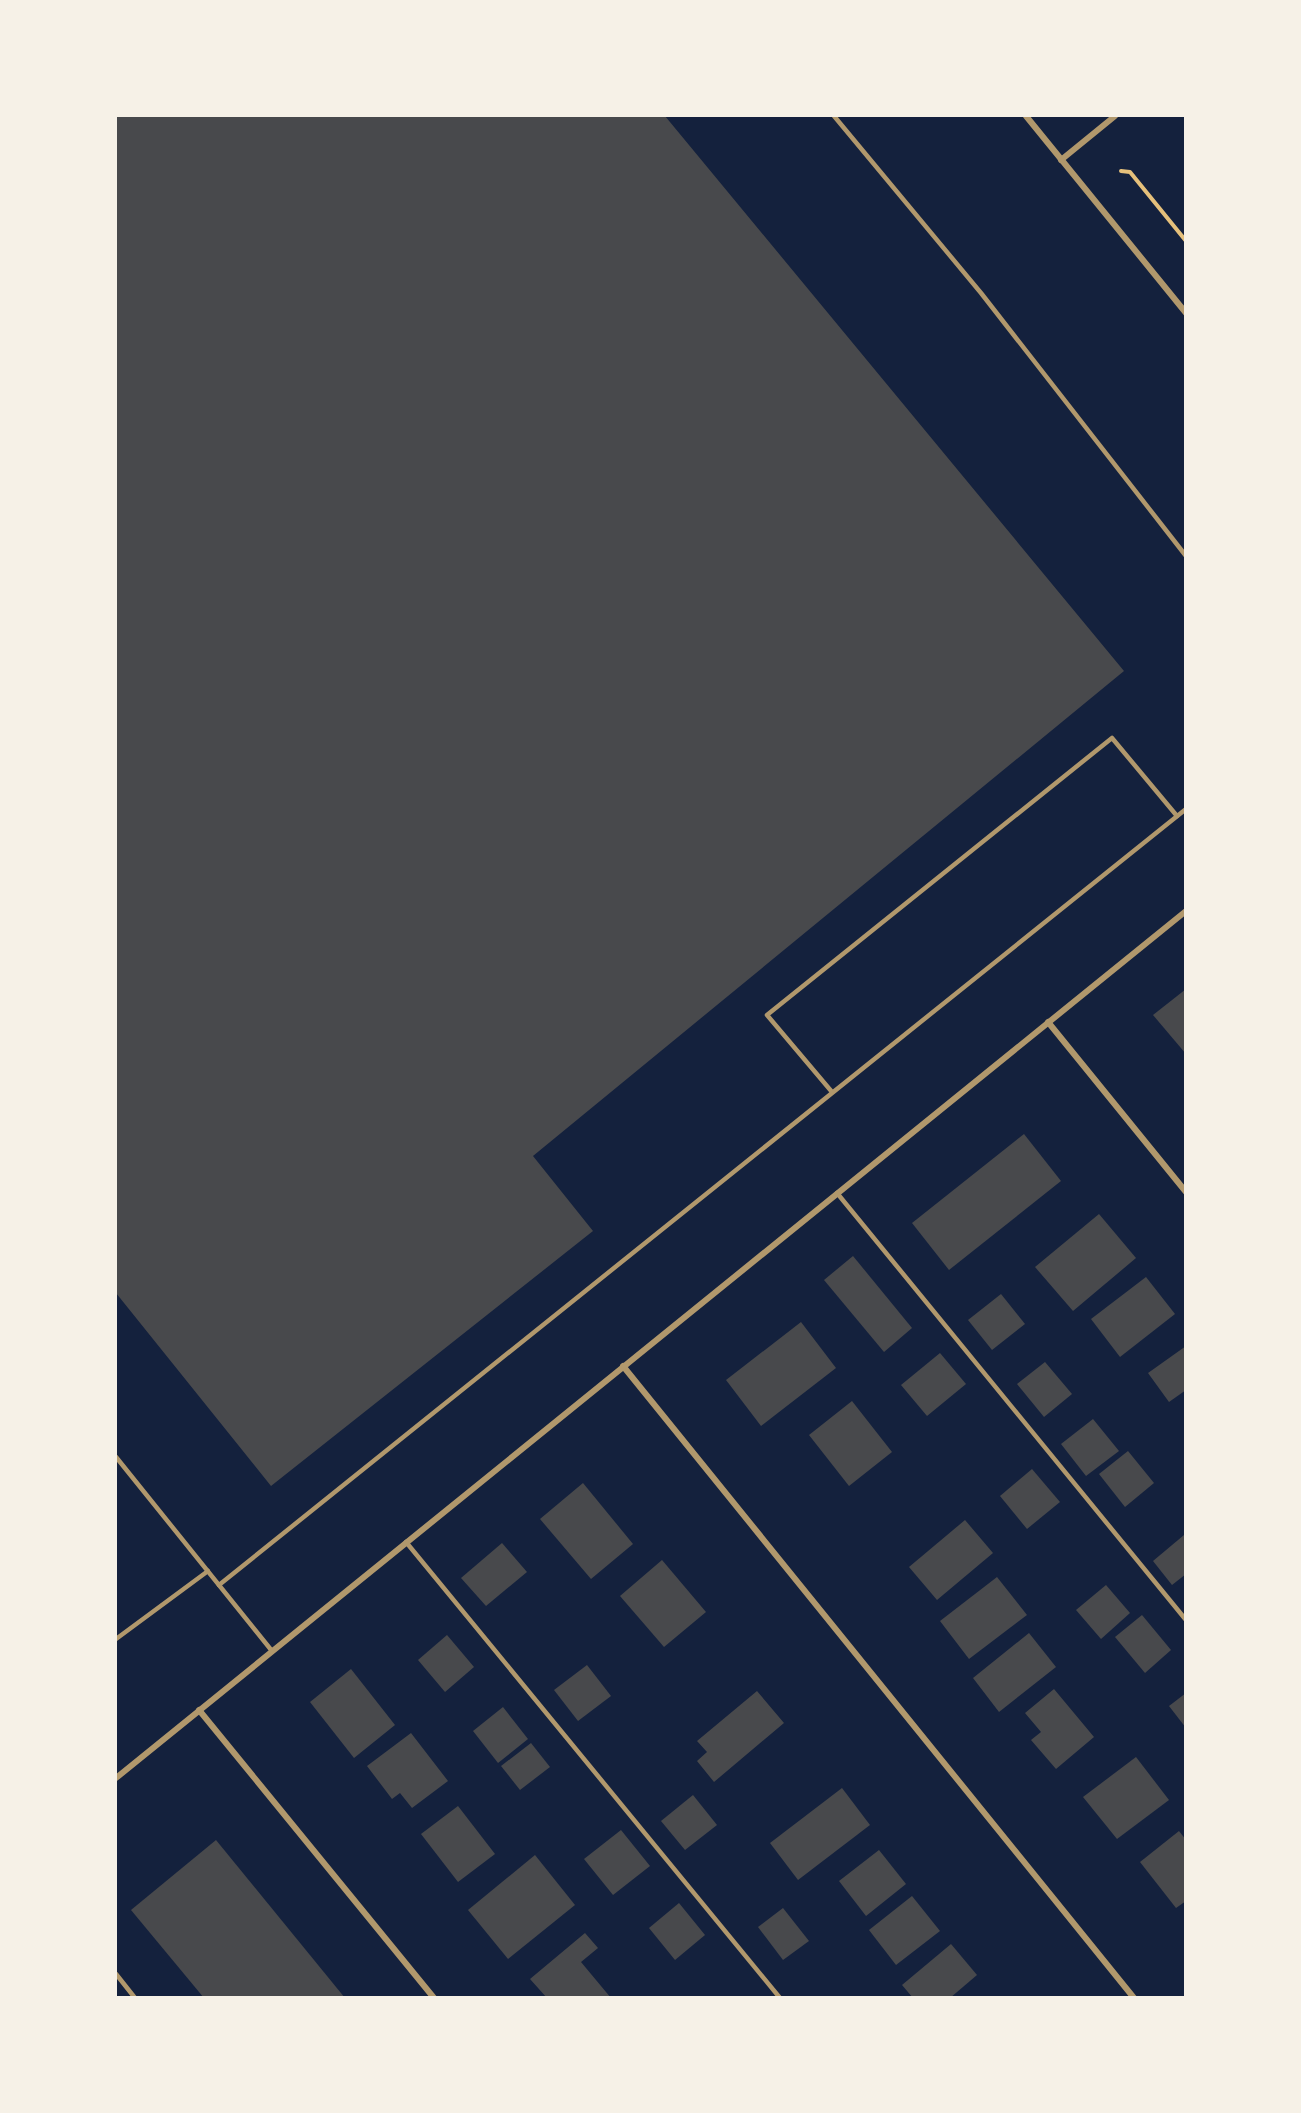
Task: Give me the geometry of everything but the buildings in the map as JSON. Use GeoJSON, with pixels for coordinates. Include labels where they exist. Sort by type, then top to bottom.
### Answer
{"type":"FeatureCollection","features":[{"type":"Feature","properties":{"kind":"street"},"geometry":{"type":"LineString","coordinates":[[1026,116],[1185,313]]}},
{"type":"Feature","properties":{"kind":"street"},"geometry":{"type":"LineString","coordinates":[[1061,159],[1114,116]]}},
{"type":"Feature","properties":{"kind":"street"},"geometry":{"type":"LineString","coordinates":[[116,1778],[1185,911]]}},
{"type":"Feature","properties":{"kind":"street"},"geometry":{"type":"LineString","coordinates":[[1048,1022],[1185,1192]]}},
{"type":"Feature","properties":{"kind":"street"},"geometry":{"type":"LineString","coordinates":[[623,1366],[1134,1998]]}},
{"type":"Feature","properties":{"kind":"street"},"geometry":{"type":"LineString","coordinates":[[199,1710],[434,1998]]}},
{"type":"Feature","properties":{"kind":"lane"},"geometry":{"type":"LineString","coordinates":[[834,116],[981,293],[1185,556]]}},
{"type":"Feature","properties":{"kind":"lane"},"geometry":{"type":"LineString","coordinates":[[832,1092],[767,1015],[1065,775],[1112,738],[1177,816]]}},
{"type":"Feature","properties":{"kind":"lane"},"geometry":{"type":"LineString","coordinates":[[219,1585],[1185,809]]}},
{"type":"Feature","properties":{"kind":"lane"},"geometry":{"type":"LineString","coordinates":[[837,1192],[1185,1620]]}},
{"type":"Feature","properties":{"kind":"lane"},"geometry":{"type":"LineString","coordinates":[[116,1457],[272,1651]]}},
{"type":"Feature","properties":{"kind":"lane"},"geometry":{"type":"LineString","coordinates":[[406,1542],[780,1998]]}},
{"type":"Feature","properties":{"kind":"lane"},"geometry":{"type":"LineString","coordinates":[[116,1639],[208,1571]]}},
{"type":"Feature","properties":{"kind":"lane"},"geometry":{"type":"LineString","coordinates":[[116,1974],[135,1998]]}},
{"type":"Feature","properties":{"kind":"path"},"geometry":{"type":"LineString","coordinates":[[1121,171],[1130,172],[1185,241]]}}]}
